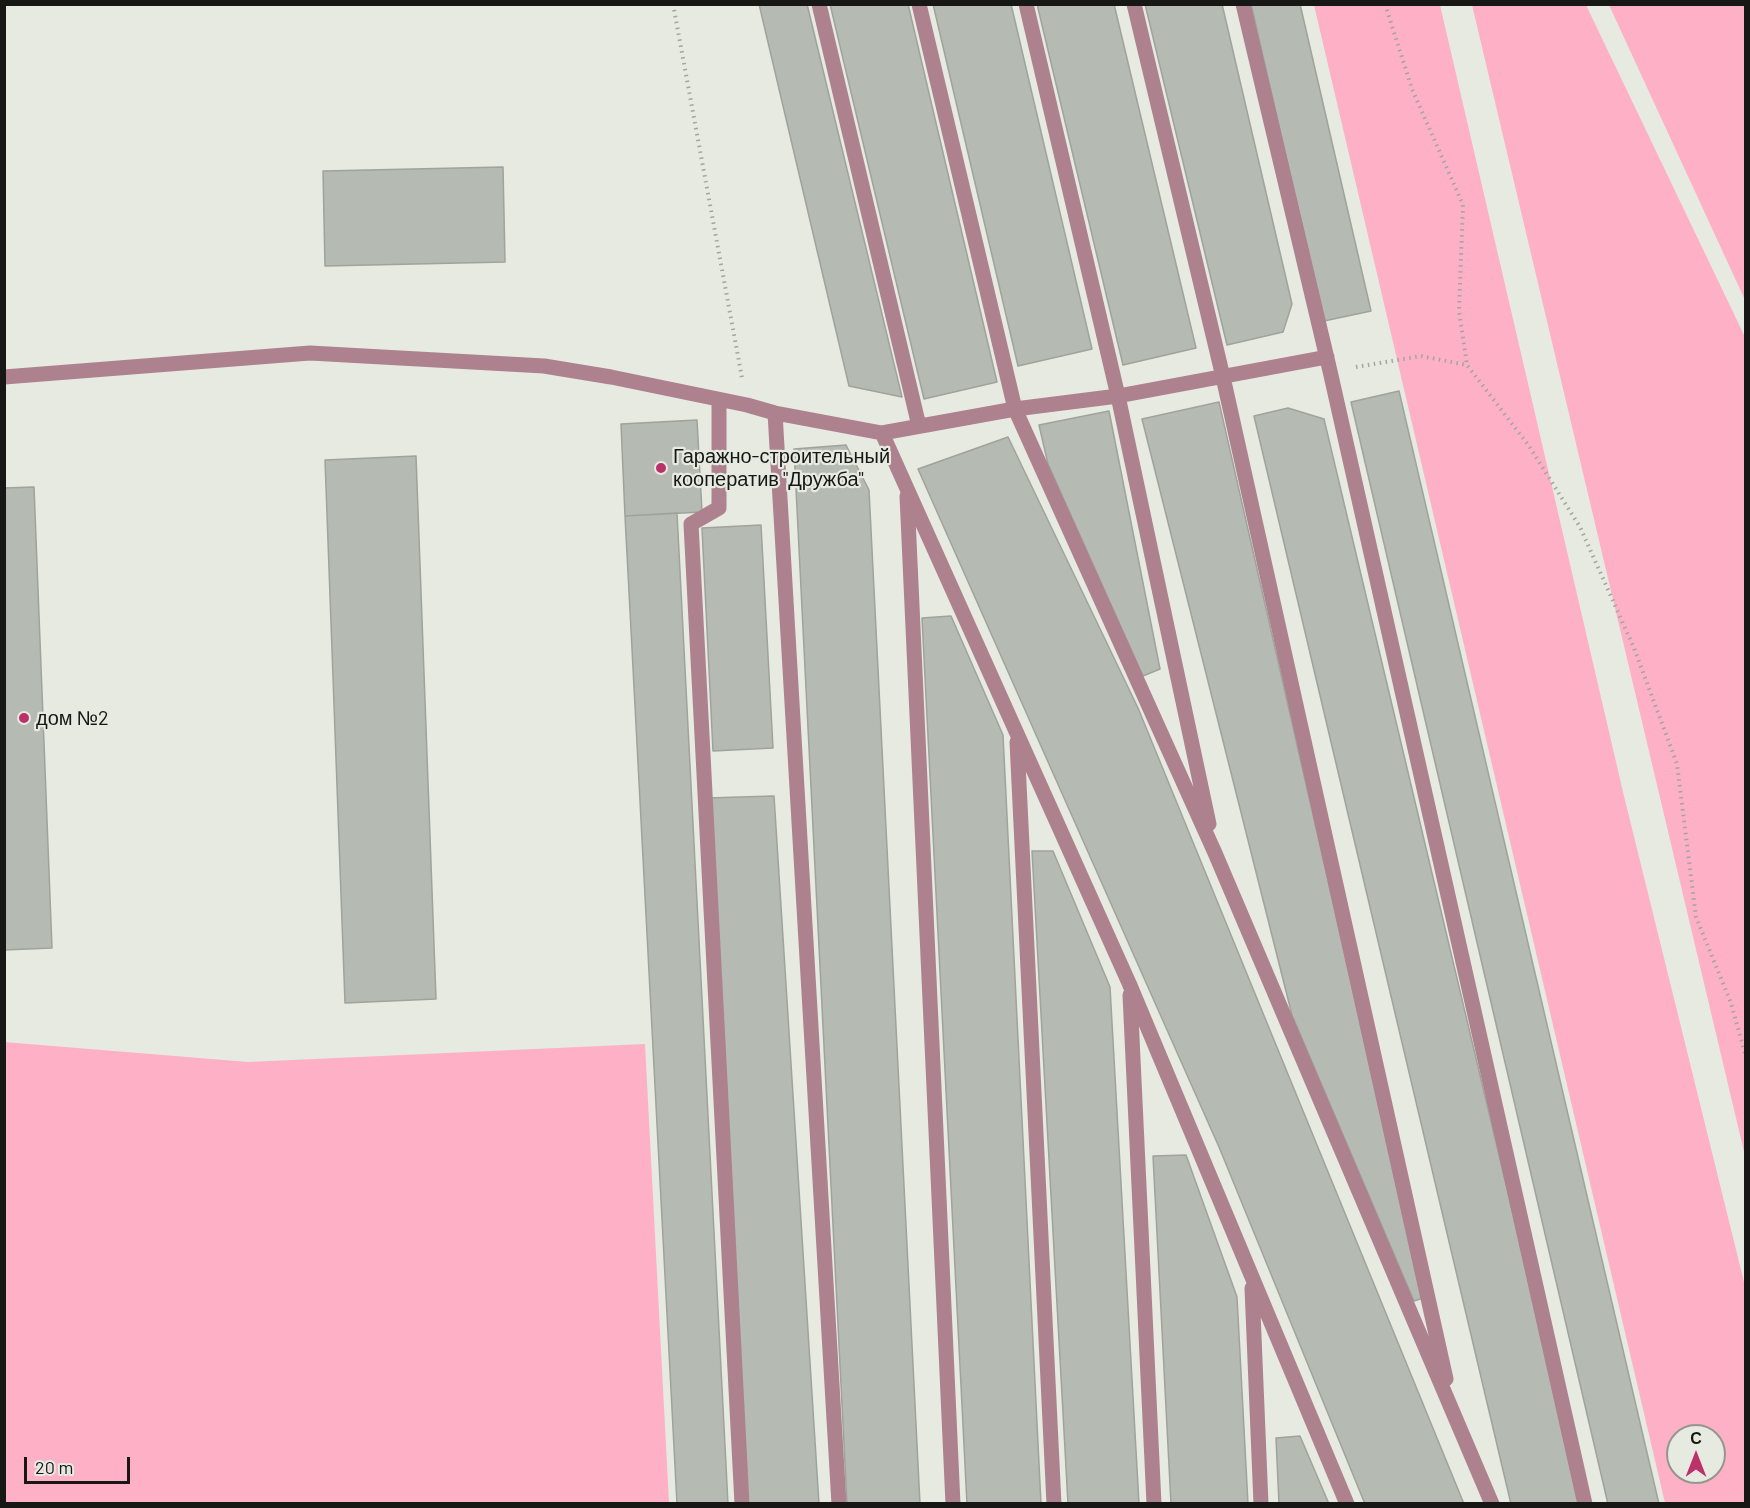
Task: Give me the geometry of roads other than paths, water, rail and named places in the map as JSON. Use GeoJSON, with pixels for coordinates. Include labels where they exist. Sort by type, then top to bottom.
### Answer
{"type":"FeatureCollection","features":[{"type":"Feature","properties":{"kind":"lane"},"geometry":{"type":"LineString","coordinates":[[819,4],[918,426]]}},
{"type":"Feature","properties":{"kind":"lane"},"geometry":{"type":"LineString","coordinates":[[919,4],[1014,409],[1215,853],[1492,1503]]}},
{"type":"Feature","properties":{"kind":"lane"},"geometry":{"type":"LineString","coordinates":[[1026,4],[1118,396],[1215,853]]}},
{"type":"Feature","properties":{"kind":"lane"},"geometry":{"type":"LineString","coordinates":[[1134,4],[1223,376],[1455,1418]]}},
{"type":"Feature","properties":{"kind":"lane"},"geometry":{"type":"LineString","coordinates":[[1243,4],[1328,364],[1585,1503]]}},
{"type":"Feature","properties":{"kind":"lane"},"geometry":{"type":"LineString","coordinates":[[4,377],[310,353],[544,366],[611,377],[776,413],[882,433],[1014,409],[1118,396],[1223,376],[1328,364]]}},
{"type":"Feature","properties":{"kind":"lane"},"geometry":{"type":"LineString","coordinates":[[719,400],[719,508],[691,524],[742,1503]]}},
{"type":"Feature","properties":{"kind":"lane"},"geometry":{"type":"LineString","coordinates":[[776,413],[839,1503]]}},
{"type":"Feature","properties":{"kind":"lane"},"geometry":{"type":"LineString","coordinates":[[882,433],[1129,982],[1347,1503]]}},
{"type":"Feature","properties":{"kind":"lane"},"geometry":{"type":"LineString","coordinates":[[906,487],[953,1503]]}},
{"type":"Feature","properties":{"kind":"lane"},"geometry":{"type":"LineString","coordinates":[[1017,733],[1054,1503]]}},
{"type":"Feature","properties":{"kind":"lane"},"geometry":{"type":"LineString","coordinates":[[1129,982],[1154,1503]]}},
{"type":"Feature","properties":{"kind":"lane"},"geometry":{"type":"LineString","coordinates":[[1252,1277],[1262,1503]]}},
{"type":"Feature","properties":{"kind":"place","name":"Гаражно-строительный кооператив \"Дружба\""},"geometry":{"type":"Point","coordinates":[661,468]}},
{"type":"Feature","properties":{"kind":"place","name":"дом №2"},"geometry":{"type":"Point","coordinates":[24,718]}}]}
